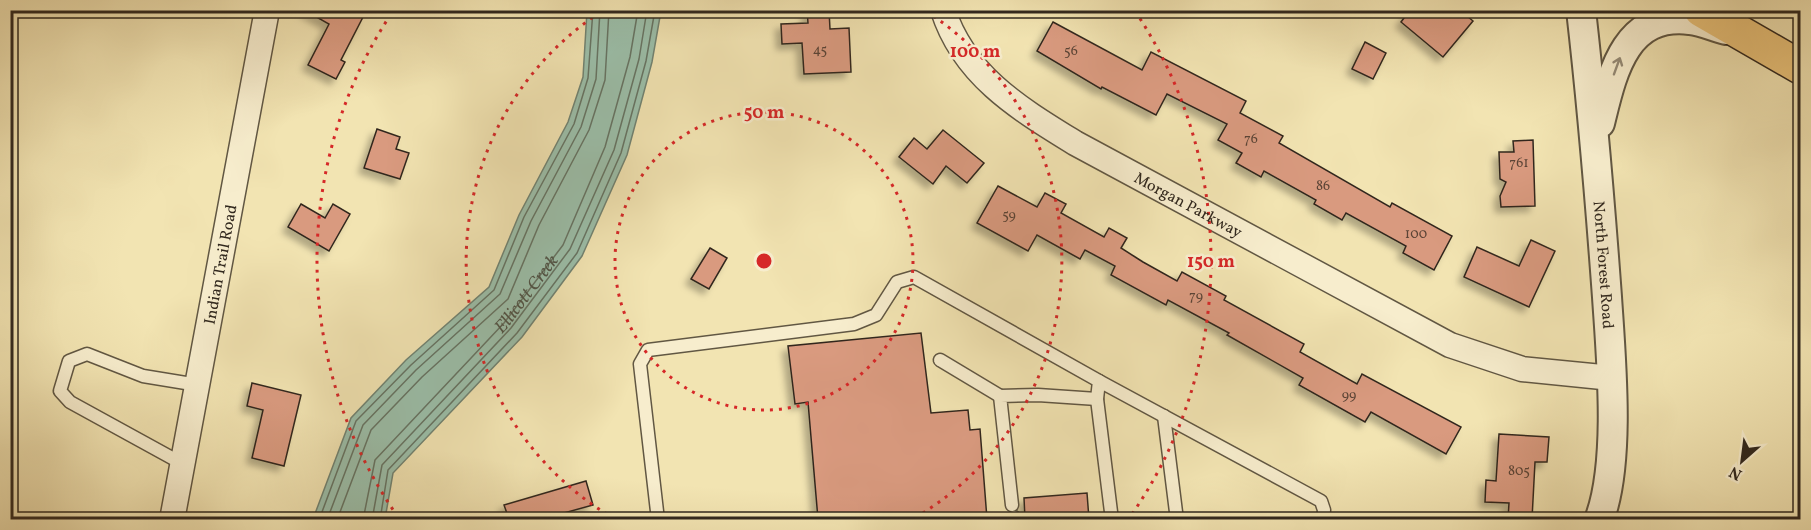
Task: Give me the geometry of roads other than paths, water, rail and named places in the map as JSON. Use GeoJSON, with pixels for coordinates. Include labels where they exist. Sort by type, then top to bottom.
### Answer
{"type":"FeatureCollection","features":[{"type":"Feature","properties":{"kind":"main road"},"geometry":{"type":"LineString","coordinates":[[1701,10],[1800,67]]}},
{"type":"Feature","properties":{"kind":"street","name":"Indian Trail Road"},"geometry":{"type":"LineString","coordinates":[[172,519],[267,10]]}},
{"type":"Feature","properties":{"kind":"street","name":"Morgan Parkway"},"geometry":{"type":"LineString","coordinates":[[943,10],[957,44],[973,66],[993,87],[1022,110],[1086,149],[1450,345],[1522,369],[1612,378]]}},
{"type":"Feature","properties":{"kind":"street","name":"North Forest Road"},"geometry":{"type":"LineString","coordinates":[[1581,10],[1596,143],[1612,378],[1608,481],[1605,505],[1599,519]]}},
{"type":"Feature","properties":{"kind":"street"},"geometry":{"type":"LineString","coordinates":[[1596,143],[1617,65],[1624,48],[1641,32],[1658,23],[1691,20],[1747,36]]}},
{"type":"Feature","properties":{"kind":"lane"},"geometry":{"type":"LineString","coordinates":[[658,519],[640,364],[648,350],[854,324],[876,315],[897,282],[914,277],[1099,381],[1321,501],[1324,510],[1323,519]]}},
{"type":"Feature","properties":{"kind":"lane"},"geometry":{"type":"LineString","coordinates":[[183,464],[70,402],[60,391],[69,361],[87,354],[143,376],[198,385]]}},
{"type":"Feature","properties":{"kind":"lane"},"geometry":{"type":"LineString","coordinates":[[940,360],[1000,396],[1038,394],[1097,399]]}},
{"type":"Feature","properties":{"kind":"lane"},"geometry":{"type":"LineString","coordinates":[[1099,381],[1097,399],[1112,519]]}},
{"type":"Feature","properties":{"kind":"lane"},"geometry":{"type":"LineString","coordinates":[[1000,396],[1013,514]]}},
{"type":"Feature","properties":{"kind":"lane"},"geometry":{"type":"LineString","coordinates":[[1164,416],[1177,519]]}},
{"type":"Feature","properties":{"kind":"water","name":"Ellicott Creek"},"geometry":{"type":"Polygon","coordinates":[[[587,11],[661,11],[652,62],[627,155],[582,256],[522,337],[393,473],[385,519],[313,519],[351,418],[406,360],[489,287],[519,215],[568,122],[583,77],[587,11]]]}}]}
